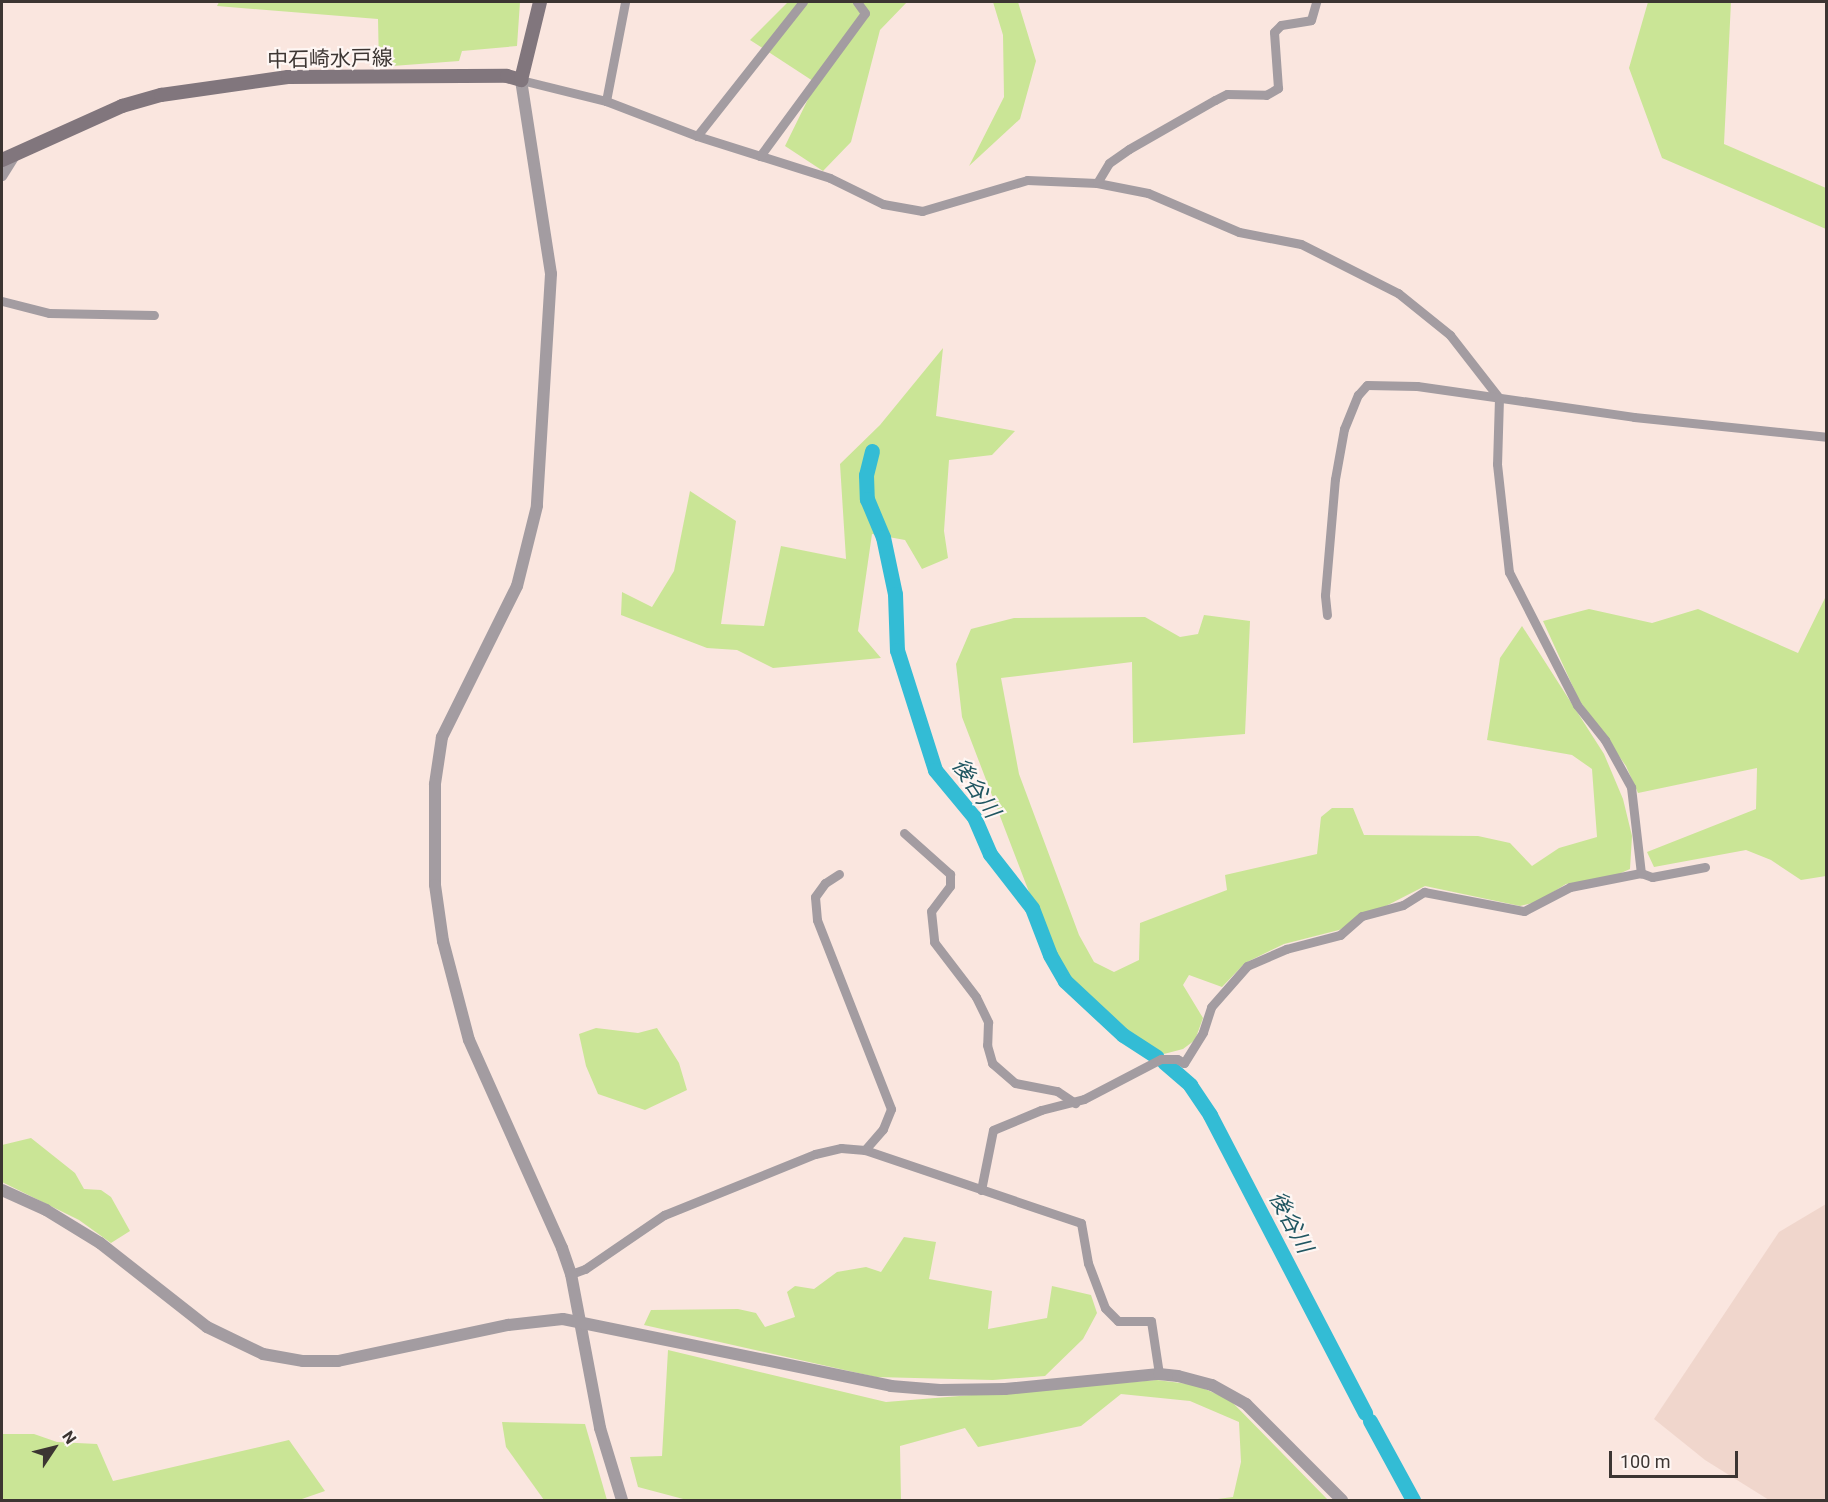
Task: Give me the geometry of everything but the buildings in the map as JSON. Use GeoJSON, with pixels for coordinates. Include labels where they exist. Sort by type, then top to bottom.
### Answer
{"type":"FeatureCollection","features":[{"type":"Feature","properties":{"kind":"main road"},"geometry":{"type":"LineString","coordinates":[[521,80],[540,2]]}},
{"type":"Feature","properties":{"kind":"main road","name":"中石崎水戸線"},"geometry":{"type":"LineString","coordinates":[[8,158],[122,106],[161,95],[288,77],[507,76],[521,80]]}},
{"type":"Feature","properties":{"kind":"street"},"geometry":{"type":"LineString","coordinates":[[606,101],[625,2]]}},
{"type":"Feature","properties":{"kind":"street"},"geometry":{"type":"LineString","coordinates":[[697,136],[803,2]]}},
{"type":"Feature","properties":{"kind":"street"},"geometry":{"type":"LineString","coordinates":[[760,156],[865,13],[857,2]]}},
{"type":"Feature","properties":{"kind":"street"},"geometry":{"type":"LineString","coordinates":[[1097,183],[1109,163],[1215,99],[1227,94],[1266,95],[1278,88],[1274,32],[1281,25],[1311,20],[1316,2]]}},
{"type":"Feature","properties":{"kind":"street"},"geometry":{"type":"LineString","coordinates":[[622,1500],[600,1428],[571,1274],[562,1248],[469,1040],[438,915],[433,851],[435,784],[442,737],[517,586],[537,506],[551,274],[521,80],[606,101],[697,136],[830,177],[883,204],[922,211],[1027,180],[1097,183],[1174,201],[1239,232],[1301,244],[1355,269],[1398,293],[1450,335],[1499,398],[1497,464],[1509,572],[1577,705],[1626,774],[1634,798],[1641,873]]}},
{"type":"Feature","properties":{"kind":"street"},"geometry":{"type":"LineString","coordinates":[[2,176],[8,158]]}},
{"type":"Feature","properties":{"kind":"street"},"geometry":{"type":"LineString","coordinates":[[2,301],[49,313],[154,315]]}},
{"type":"Feature","properties":{"kind":"street"},"geometry":{"type":"LineString","coordinates":[[1327,615],[1325,595],[1335,478],[1344,429],[1364,382],[1417,386],[1827,437]]}},
{"type":"Feature","properties":{"kind":"street"},"geometry":{"type":"LineString","coordinates":[[904,833],[950,874],[950,885],[931,910],[934,942],[976,997],[988,1022],[987,1046],[992,1063],[1015,1083],[1057,1091],[1075,1103]]}},
{"type":"Feature","properties":{"kind":"street"},"geometry":{"type":"LineString","coordinates":[[981,1191],[993,1130],[1041,1110],[1075,1103],[1161,1059],[1176,1059],[1184,1063],[1203,1032],[1211,1007],[1247,966],[1295,946],[1340,935],[1362,916],[1403,905],[1424,892],[1524,911],[1570,887],[1641,873],[1652,877],[1706,867]]}},
{"type":"Feature","properties":{"kind":"street"},"geometry":{"type":"LineString","coordinates":[[839,874],[825,883],[815,897],[817,920],[891,1109],[884,1129],[865,1150]]}},
{"type":"Feature","properties":{"kind":"street"},"geometry":{"type":"LineString","coordinates":[[571,1274],[585,1269],[664,1215],[815,1154],[841,1148],[865,1150],[1081,1223],[1088,1263],[1105,1308],[1118,1321],[1151,1322],[1159,1374]]}},
{"type":"Feature","properties":{"kind":"street"},"geometry":{"type":"LineString","coordinates":[[2,1190],[84,1233],[207,1327],[263,1354],[303,1361],[338,1361],[519,1323],[580,1320],[850,1379],[930,1389],[1005,1389],[1159,1374],[1212,1385],[1246,1404],[1342,1500]]}},
{"type":"Feature","properties":{"kind":"shaded area"},"geometry":{"type":"Polygon","coordinates":[[[1826,1204],[1826,1500],[1769,1500],[1705,1460],[1654,1419],[1779,1232],[1826,1204]]]}},
{"type":"Feature","properties":{"kind":"green space"},"geometry":{"type":"Polygon","coordinates":[[[219,2],[520,2],[517,46],[462,51],[459,61],[379,67],[378,19],[217,6],[219,2]]]}},
{"type":"Feature","properties":{"kind":"green space"},"geometry":{"type":"Polygon","coordinates":[[[788,2],[907,2],[880,30],[851,142],[823,171],[785,146],[816,83],[750,40],[788,2]]]}},
{"type":"Feature","properties":{"kind":"green space"},"geometry":{"type":"Polygon","coordinates":[[[993,2],[1018,2],[1036,61],[1020,119],[969,166],[1004,97],[1003,35],[993,2]]]}},
{"type":"Feature","properties":{"kind":"green space"},"geometry":{"type":"Polygon","coordinates":[[[1648,2],[1731,2],[1724,144],[1826,188],[1826,229],[1662,158],[1629,68],[1648,2]]]}},
{"type":"Feature","properties":{"kind":"green space"},"geometry":{"type":"Polygon","coordinates":[[[943,348],[936,416],[1015,431],[992,455],[949,460],[944,531],[948,558],[922,569],[905,540],[872,534],[858,631],[881,658],[773,668],[737,650],[707,648],[621,615],[622,592],[652,607],[674,571],[690,491],[736,521],[721,624],[764,626],[781,546],[846,559],[840,464],[880,425],[943,348]]]}},
{"type":"Feature","properties":{"kind":"green space"},"geometry":{"type":"Polygon","coordinates":[[[1826,596],[1826,876],[1801,880],[1771,860],[1746,850],[1654,867],[1647,852],[1756,809],[1757,768],[1638,793],[1626,766],[1579,700],[1543,621],[1589,609],[1652,623],[1698,609],[1798,653],[1826,596]]]}},
{"type":"Feature","properties":{"kind":"green space"},"geometry":{"type":"Polygon","coordinates":[[[1204,615],[1250,621],[1245,734],[1133,743],[1132,662],[1001,678],[1019,774],[1079,935],[1094,962],[1114,972],[1139,960],[1140,923],[1227,890],[1225,875],[1317,854],[1321,817],[1332,808],[1353,808],[1364,835],[1478,836],[1510,843],[1532,866],[1559,848],[1597,837],[1592,769],[1572,755],[1487,740],[1500,658],[1522,626],[1604,754],[1623,799],[1632,836],[1630,869],[1612,877],[1566,884],[1537,902],[1520,906],[1425,886],[1339,930],[1284,944],[1245,963],[1222,987],[1189,975],[1183,985],[1203,1018],[1195,1040],[1183,1049],[1160,1055],[1136,1043],[1076,990],[1057,965],[962,717],[956,664],[971,629],[1014,618],[1145,617],[1180,637],[1198,634],[1204,615]]]}},
{"type":"Feature","properties":{"kind":"green space"},"geometry":{"type":"Polygon","coordinates":[[[596,1028],[638,1033],[657,1028],[679,1063],[687,1090],[645,1110],[598,1094],[586,1066],[579,1034],[596,1028]]]}},
{"type":"Feature","properties":{"kind":"green space"},"geometry":{"type":"Polygon","coordinates":[[[31,1138],[75,1173],[84,1189],[101,1190],[111,1197],[130,1231],[111,1243],[79,1220],[2,1182],[2,1145],[31,1138]]]}},
{"type":"Feature","properties":{"kind":"green space"},"geometry":{"type":"Polygon","coordinates":[[[904,1237],[936,1242],[929,1279],[992,1291],[988,1329],[1047,1318],[1052,1286],[1091,1295],[1097,1313],[1083,1339],[1045,1376],[993,1380],[876,1377],[644,1325],[651,1310],[738,1309],[756,1313],[765,1327],[795,1317],[787,1292],[795,1286],[814,1289],[837,1272],[866,1267],[881,1272],[904,1237]]]}},
{"type":"Feature","properties":{"kind":"green space"},"geometry":{"type":"Polygon","coordinates":[[[668,1350],[886,1402],[1157,1380],[1196,1385],[1230,1400],[1328,1500],[1210,1500],[1233,1497],[1241,1462],[1239,1422],[1190,1401],[1121,1394],[1081,1426],[978,1447],[965,1428],[900,1446],[901,1500],[687,1500],[638,1487],[630,1457],[662,1456],[668,1350]]]}},
{"type":"Feature","properties":{"kind":"green space"},"geometry":{"type":"Polygon","coordinates":[[[502,1422],[585,1424],[607,1500],[544,1500],[506,1447],[502,1422]]]}},
{"type":"Feature","properties":{"kind":"green space"},"geometry":{"type":"Polygon","coordinates":[[[2,1434],[34,1434],[57,1442],[97,1444],[113,1481],[289,1440],[325,1491],[299,1500],[2,1500],[2,1434]]]}},
{"type":"Feature","properties":{"kind":"waterway","name":"後谷川"},"geometry":{"type":"LineString","coordinates":[[872,451],[866,475],[867,499],[883,537],[895,594],[897,650],[935,770],[974,817],[990,854],[1032,908],[1050,955],[1065,981],[1123,1035],[1157,1057]]}},
{"type":"Feature","properties":{"kind":"waterway","name":"後谷川"},"geometry":{"type":"LineString","coordinates":[[1164,1062],[1190,1085],[1210,1115],[1365,1413]]}},
{"type":"Feature","properties":{"kind":"waterway","name":"後谷川"},"geometry":{"type":"LineString","coordinates":[[1370,1421],[1413,1500]]}}]}
